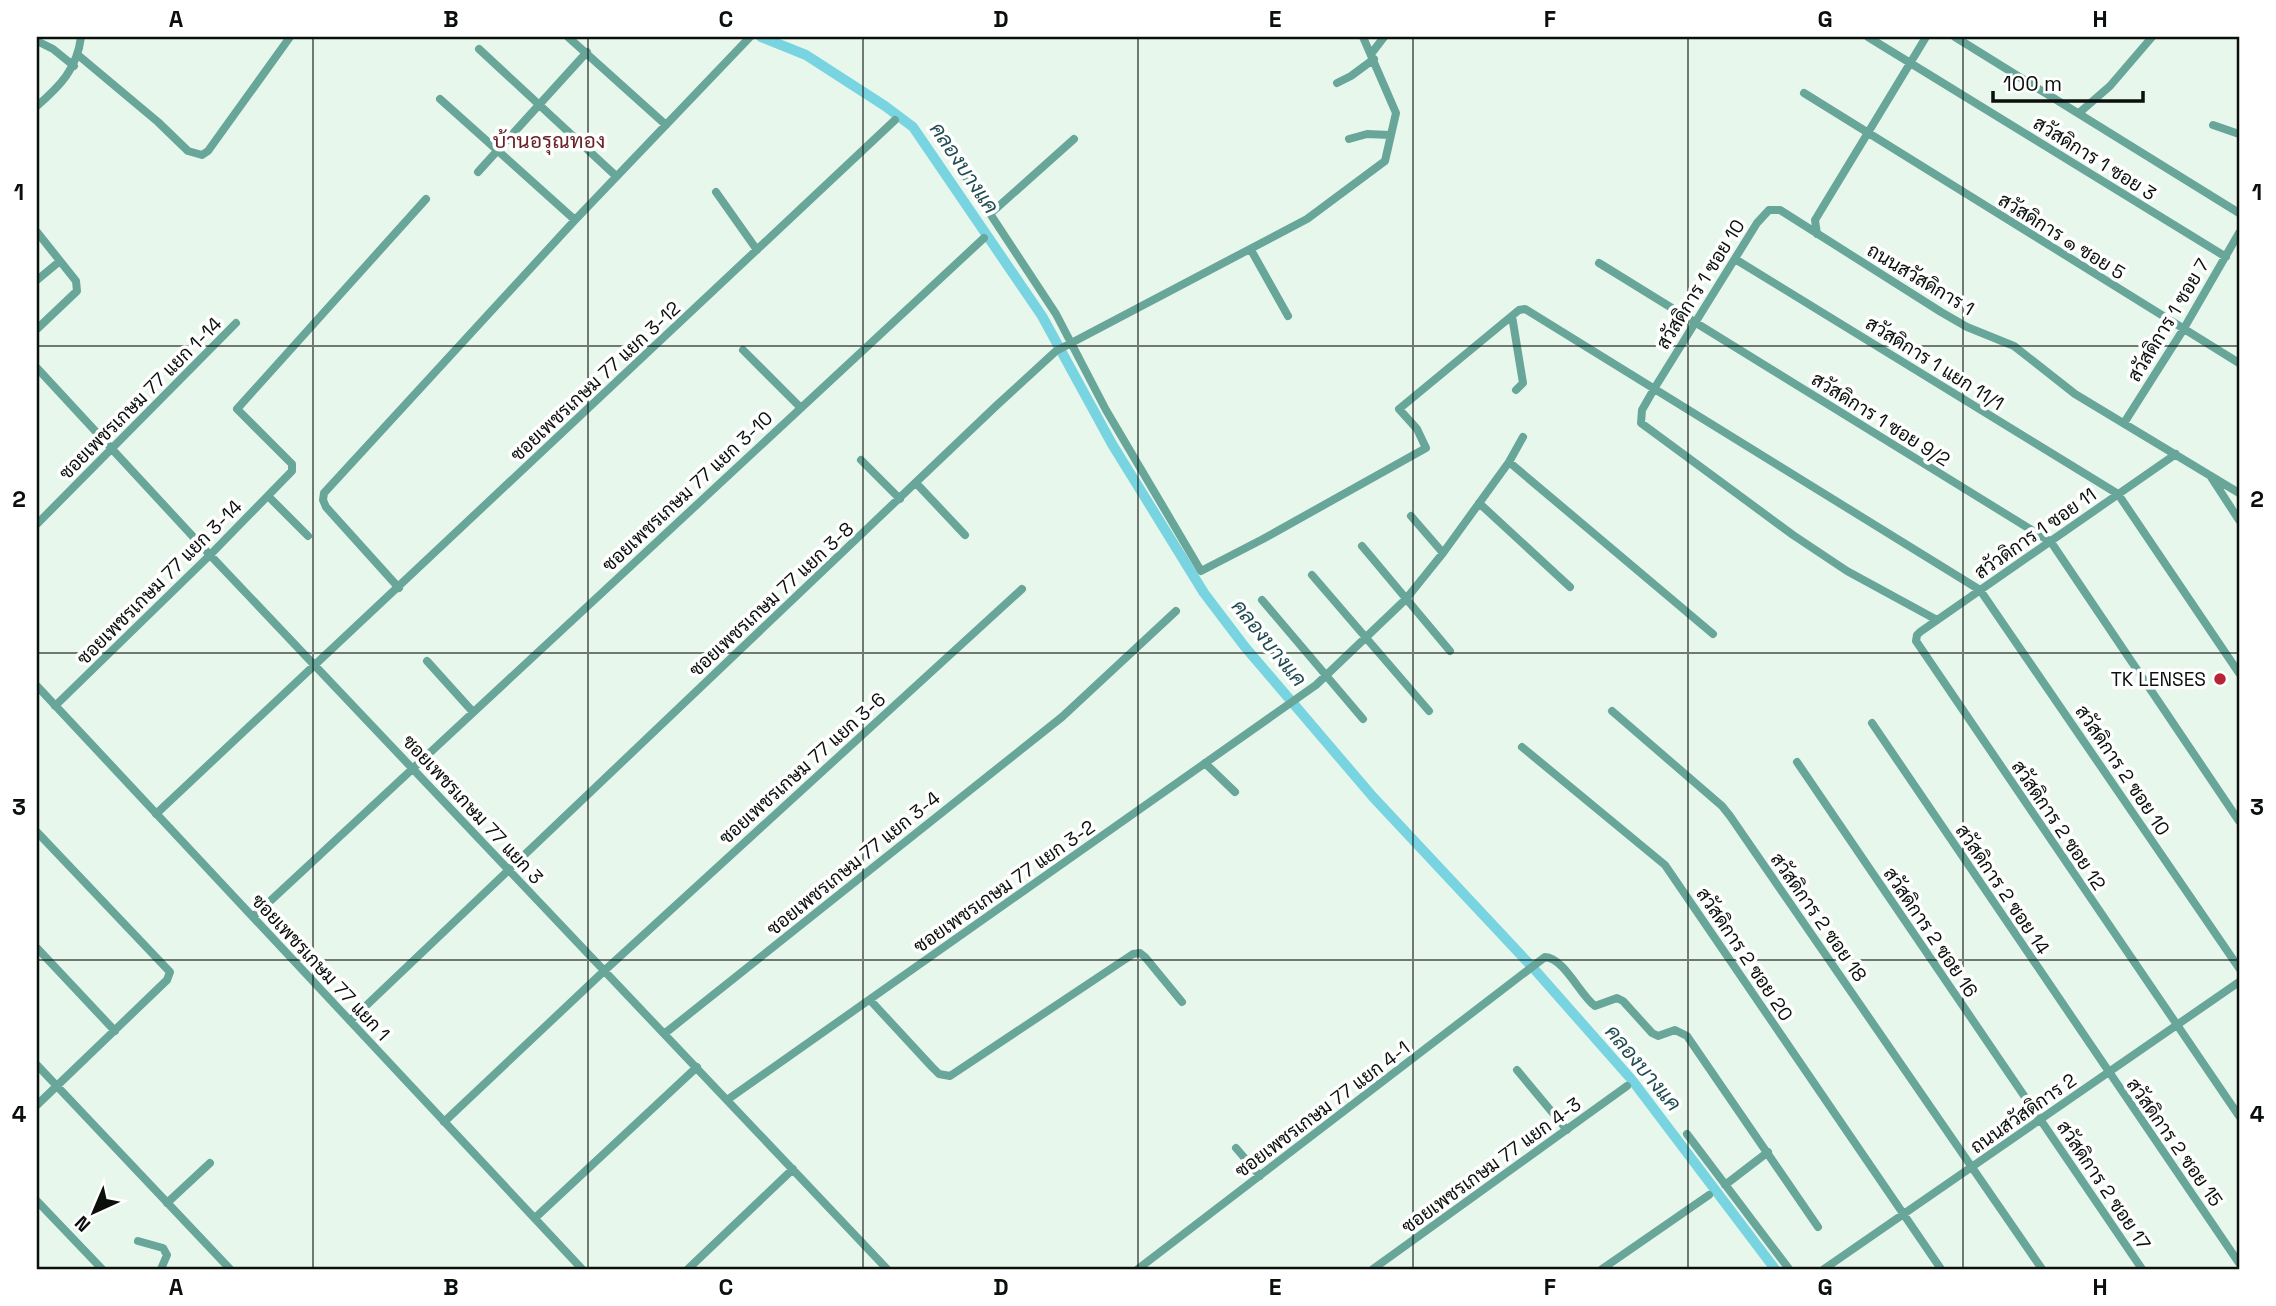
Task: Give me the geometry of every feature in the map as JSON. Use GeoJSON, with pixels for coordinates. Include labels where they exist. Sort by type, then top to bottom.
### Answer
{"type":"FeatureCollection","features":[{"type":"Feature","properties":{"kind":"street"},"geometry":{"type":"LineString","coordinates":[[37,106],[56,90],[74,66],[81,37]]}},
{"type":"Feature","properties":{"kind":"street"},"geometry":{"type":"LineString","coordinates":[[78,55],[158,122],[188,151],[202,155],[290,37]]}},
{"type":"Feature","properties":{"kind":"street"},"geometry":{"type":"LineString","coordinates":[[568,37],[666,125]]}},
{"type":"Feature","properties":{"kind":"street"},"geometry":{"type":"LineString","coordinates":[[399,588],[326,506],[324,493],[575,219],[750,37]]}},
{"type":"Feature","properties":{"kind":"street","name":"ซอยเพชรเกษม 77 แยก 3-8"},"geometry":{"type":"LineString","coordinates":[[350,1021],[1056,351],[1307,219],[1377,169],[1385,161],[1396,113],[1363,37]]}},
{"type":"Feature","properties":{"kind":"street"},"geometry":{"type":"LineString","coordinates":[[1337,83],[1351,76],[1372,56],[1384,37]]}},
{"type":"Feature","properties":{"kind":"street","name":"สวัสดิการ 1 ซอย 3"},"geometry":{"type":"LineString","coordinates":[[1868,37],[2226,257]]}},
{"type":"Feature","properties":{"kind":"street"},"geometry":{"type":"LineString","coordinates":[[1817,234],[1815,220],[1926,37]]}},
{"type":"Feature","properties":{"kind":"street"},"geometry":{"type":"LineString","coordinates":[[1955,37],[2239,212]]}},
{"type":"Feature","properties":{"kind":"street"},"geometry":{"type":"LineString","coordinates":[[2079,113],[2109,86],[2152,37]]}},
{"type":"Feature","properties":{"kind":"street"},"geometry":{"type":"LineString","coordinates":[[37,38],[74,66]]}},
{"type":"Feature","properties":{"kind":"street"},"geometry":{"type":"LineString","coordinates":[[479,50],[616,177]]}},
{"type":"Feature","properties":{"kind":"street"},"geometry":{"type":"LineString","coordinates":[[478,172],[587,52]]}},
{"type":"Feature","properties":{"kind":"street","name":"สวัสดิการ ๑ ซอย 5"},"geometry":{"type":"LineString","coordinates":[[1804,93],[2239,363]]}},
{"type":"Feature","properties":{"kind":"street"},"geometry":{"type":"LineString","coordinates":[[440,99],[575,219]]}},
{"type":"Feature","properties":{"kind":"street","name":"ซอยเพชรเกษม 77 แยก 3-12"},"geometry":{"type":"LineString","coordinates":[[156,814],[895,120]]}},
{"type":"Feature","properties":{"kind":"street"},"geometry":{"type":"LineString","coordinates":[[2213,125],[2239,134]]}},
{"type":"Feature","properties":{"kind":"street"},"geometry":{"type":"LineString","coordinates":[[1349,139],[1367,134],[1390,135]]}},
{"type":"Feature","properties":{"kind":"street"},"geometry":{"type":"LineString","coordinates":[[990,214],[1074,139]]}},
{"type":"Feature","properties":{"kind":"street"},"geometry":{"type":"LineString","coordinates":[[958,165],[1072,343],[1106,410],[1201,571],[1426,448],[1417,429],[1399,409],[1519,310],[1531,312],[1980,590]]}},
{"type":"Feature","properties":{"kind":"street"},"geometry":{"type":"LineString","coordinates":[[716,192],[757,250]]}},
{"type":"Feature","properties":{"kind":"street","name":"ซอยเพชรเกษม 77 แยก 3-14"},"geometry":{"type":"LineString","coordinates":[[55,706],[292,471],[292,464],[237,409],[426,199]]}},
{"type":"Feature","properties":{"kind":"street","name":"สวัสดิการ 1 ซอย 10"},"geometry":{"type":"LineString","coordinates":[[1817,234],[1780,210],[1769,210],[1757,223],[1654,389],[1642,410],[1641,423],[1645,429],[1847,571],[1937,620]]}},
{"type":"Feature","properties":{"kind":"street"},"geometry":{"type":"LineString","coordinates":[[37,232],[76,281],[78,291],[37,329]]}},
{"type":"Feature","properties":{"kind":"street","name":"สวัสดิการ 1 ซอย 7"},"geometry":{"type":"LineString","coordinates":[[2124,424],[2239,233]]}},
{"type":"Feature","properties":{"kind":"street","name":"ถนนสวัสดิการ 1"},"geometry":{"type":"LineString","coordinates":[[1817,234],[1967,327],[2014,346],[2075,394],[2239,493]]}},
{"type":"Feature","properties":{"kind":"street","name":"ซอยเพชรเกษม 77 แยก 3-10"},"geometry":{"type":"LineString","coordinates":[[253,917],[985,238]]}},
{"type":"Feature","properties":{"kind":"street"},"geometry":{"type":"LineString","coordinates":[[1251,250],[1288,316]]}},
{"type":"Feature","properties":{"kind":"street","name":"สวัสดิการ 1 แยก 11/1"},"geometry":{"type":"LineString","coordinates":[[1735,259],[2118,494]]}},
{"type":"Feature","properties":{"kind":"street"},"geometry":{"type":"LineString","coordinates":[[37,280],[60,261]]}},
{"type":"Feature","properties":{"kind":"street","name":"สวัสดิการ 1 ซอย 9/2"},"geometry":{"type":"LineString","coordinates":[[1599,263],[2051,542]]}},
{"type":"Feature","properties":{"kind":"street"},"geometry":{"type":"LineString","coordinates":[[1512,316],[1523,383],[1516,390]]}},
{"type":"Feature","properties":{"kind":"street","name":"ซอยเพชรเกษม 77 แยก 1-14"},"geometry":{"type":"LineString","coordinates":[[37,524],[236,323]]}},
{"type":"Feature","properties":{"kind":"street"},"geometry":{"type":"LineString","coordinates":[[743,350],[800,407]]}},
{"type":"Feature","properties":{"kind":"street","name":"ซอยเพชรเกษม 77 แยก 3"},"geometry":{"type":"LineString","coordinates":[[37,368],[210,555],[887,1269]]}},
{"type":"Feature","properties":{"kind":"street","name":"ซอยเพชรเกษม 77 แยก 3-2"},"geometry":{"type":"LineString","coordinates":[[727,1100],[1299,697],[1326,675],[1406,599],[1509,462],[1523,437]]}},
{"type":"Feature","properties":{"kind":"street","name":"สวัวดิการ 1 ซอย 11"},"geometry":{"type":"LineString","coordinates":[[1916,641],[1920,632],[2176,454]]}},
{"type":"Feature","properties":{"kind":"street"},"geometry":{"type":"LineString","coordinates":[[861,460],[900,499]]}},
{"type":"Feature","properties":{"kind":"street"},"geometry":{"type":"LineString","coordinates":[[1509,462],[1713,634]]}},
{"type":"Feature","properties":{"kind":"street"},"geometry":{"type":"LineString","coordinates":[[2209,474],[2239,520]]}},
{"type":"Feature","properties":{"kind":"street"},"geometry":{"type":"LineString","coordinates":[[916,483],[965,535]]}},
{"type":"Feature","properties":{"kind":"street"},"geometry":{"type":"LineString","coordinates":[[2118,494],[2239,673]]}},
{"type":"Feature","properties":{"kind":"street"},"geometry":{"type":"LineString","coordinates":[[268,496],[308,536]]}},
{"type":"Feature","properties":{"kind":"street"},"geometry":{"type":"LineString","coordinates":[[1479,503],[1570,587]]}},
{"type":"Feature","properties":{"kind":"street"},"geometry":{"type":"LineString","coordinates":[[1411,516],[1443,553]]}},
{"type":"Feature","properties":{"kind":"street"},"geometry":{"type":"LineString","coordinates":[[2051,542],[2239,821]]}},
{"type":"Feature","properties":{"kind":"street"},"geometry":{"type":"LineString","coordinates":[[1362,546],[1450,651]]}},
{"type":"Feature","properties":{"kind":"street"},"geometry":{"type":"LineString","coordinates":[[1312,575],[1429,711]]}},
{"type":"Feature","properties":{"kind":"street","name":"ซอยเพชรเกษม 77 แยก 3-6"},"geometry":{"type":"LineString","coordinates":[[444,1122],[604,971],[1022,589]]}},
{"type":"Feature","properties":{"kind":"street","name":"สวัสดิการ 2 ซอย 10"},"geometry":{"type":"LineString","coordinates":[[1980,590],[2239,968]]}},
{"type":"Feature","properties":{"kind":"street"},"geometry":{"type":"LineString","coordinates":[[1262,600],[1363,719]]}},
{"type":"Feature","properties":{"kind":"street","name":"ซอยเพชรเกษม 77 แยก 3-4"},"geometry":{"type":"LineString","coordinates":[[664,1034],[1062,717],[1177,611]]}},
{"type":"Feature","properties":{"kind":"street","name":"สวัสดิการ 2 ซอย 12"},"geometry":{"type":"LineString","coordinates":[[1916,641],[2239,1116]]}},
{"type":"Feature","properties":{"kind":"street"},"geometry":{"type":"LineString","coordinates":[[427,661],[472,712]]}},
{"type":"Feature","properties":{"kind":"street","name":"ซอยเพชรเกษม 77 แยก 1"},"geometry":{"type":"LineString","coordinates":[[37,686],[582,1269]]}},
{"type":"Feature","properties":{"kind":"street","name":"สวัสดิการ 2 ซอย 18"},"geometry":{"type":"LineString","coordinates":[[1612,711],[1722,806],[1730,816],[2042,1269]]}},
{"type":"Feature","properties":{"kind":"street","name":"สวัสดิการ 2 ซอย 14"},"geometry":{"type":"LineString","coordinates":[[1872,723],[2108,1073]]}},
{"type":"Feature","properties":{"kind":"street","name":"สวัสดิการ 2 ซอย 20"},"geometry":{"type":"LineString","coordinates":[[1522,747],[1665,865],[1941,1269]]}},
{"type":"Feature","properties":{"kind":"street","name":"สวัสดิการ 2 ซอย 16"},"geometry":{"type":"LineString","coordinates":[[1797,762],[2040,1119]]}},
{"type":"Feature","properties":{"kind":"street"},"geometry":{"type":"LineString","coordinates":[[1205,763],[1235,792]]}},
{"type":"Feature","properties":{"kind":"street"},"geometry":{"type":"LineString","coordinates":[[37,832],[170,972],[167,980],[37,1105]]}},
{"type":"Feature","properties":{"kind":"street"},"geometry":{"type":"LineString","coordinates":[[37,948],[115,1031]]}},
{"type":"Feature","properties":{"kind":"street"},"geometry":{"type":"LineString","coordinates":[[870,1000],[939,1074],[950,1076],[1133,954],[1140,953],[1145,957],[1182,1002]]}},
{"type":"Feature","properties":{"kind":"street","name":"ซอยเพชรเกษม 77 แยก 4-1"},"geometry":{"type":"LineString","coordinates":[[1138,1269],[1545,957],[1556,962],[1595,1006],[1618,998],[1652,1033],[1658,1036],[1675,1030],[1686,1035],[1768,1152]]}},
{"type":"Feature","properties":{"kind":"street","name":"ถนนสวัสดิการ 2"},"geometry":{"type":"LineString","coordinates":[[1824,1269],[2239,982]]}},
{"type":"Feature","properties":{"kind":"street"},"geometry":{"type":"LineString","coordinates":[[37,1065],[230,1269]]}},
{"type":"Feature","properties":{"kind":"street"},"geometry":{"type":"LineString","coordinates":[[535,1218],[697,1067]]}},
{"type":"Feature","properties":{"kind":"street"},"geometry":{"type":"LineString","coordinates":[[1517,1070],[1567,1130]]}},
{"type":"Feature","properties":{"kind":"street","name":"สวัสดิการ 2 ซอย 15"},"geometry":{"type":"LineString","coordinates":[[2108,1073],[2239,1263]]}},
{"type":"Feature","properties":{"kind":"street","name":"ซอยเพชรเกษม 77 แยก 4-3"},"geometry":{"type":"LineString","coordinates":[[1373,1269],[1627,1086]]}},
{"type":"Feature","properties":{"kind":"street","name":"สวัสดิการ 2 ซอย 17"},"geometry":{"type":"LineString","coordinates":[[2040,1119],[2142,1269]]}},
{"type":"Feature","properties":{"kind":"street"},"geometry":{"type":"LineString","coordinates":[[1687,1134],[1789,1269]]}},
{"type":"Feature","properties":{"kind":"street"},"geometry":{"type":"LineString","coordinates":[[1236,1148],[1260,1176]]}},
{"type":"Feature","properties":{"kind":"street"},"geometry":{"type":"LineString","coordinates":[[1725,1185],[1768,1152],[1818,1227]]}},
{"type":"Feature","properties":{"kind":"street"},"geometry":{"type":"LineString","coordinates":[[167,1203],[210,1163]]}},
{"type":"Feature","properties":{"kind":"street"},"geometry":{"type":"LineString","coordinates":[[688,1269],[793,1170]]}},
{"type":"Feature","properties":{"kind":"street"},"geometry":{"type":"LineString","coordinates":[[1604,1269],[1709,1195]]}},
{"type":"Feature","properties":{"kind":"street"},"geometry":{"type":"LineString","coordinates":[[37,1200],[102,1269]]}},
{"type":"Feature","properties":{"kind":"street"},"geometry":{"type":"LineString","coordinates":[[138,1241],[163,1248],[167,1255],[161,1269]]}},
{"type":"Feature","properties":{"kind":"street"},"geometry":{"type":"LineString","coordinates":[[1836,1261],[1842,1269]]}},
{"type":"Feature","properties":{"kind":"waterway","name":"คลองบางแค"},"geometry":{"type":"LineString","coordinates":[[761,37],[806,55],[913,127],[1042,316],[1112,444],[1204,593],[1245,647],[1373,797],[1535,970],[1632,1080],[1775,1269]]}},
{"type":"Feature","properties":{"kind":"place","name":"TK LENSES"},"geometry":{"type":"Point","coordinates":[2220,679]}},
{"type":"Feature","properties":{"kind":"district","name":"บ้านอรุณทอง"},"geometry":{"type":"Point","coordinates":[549,141]}}]}
